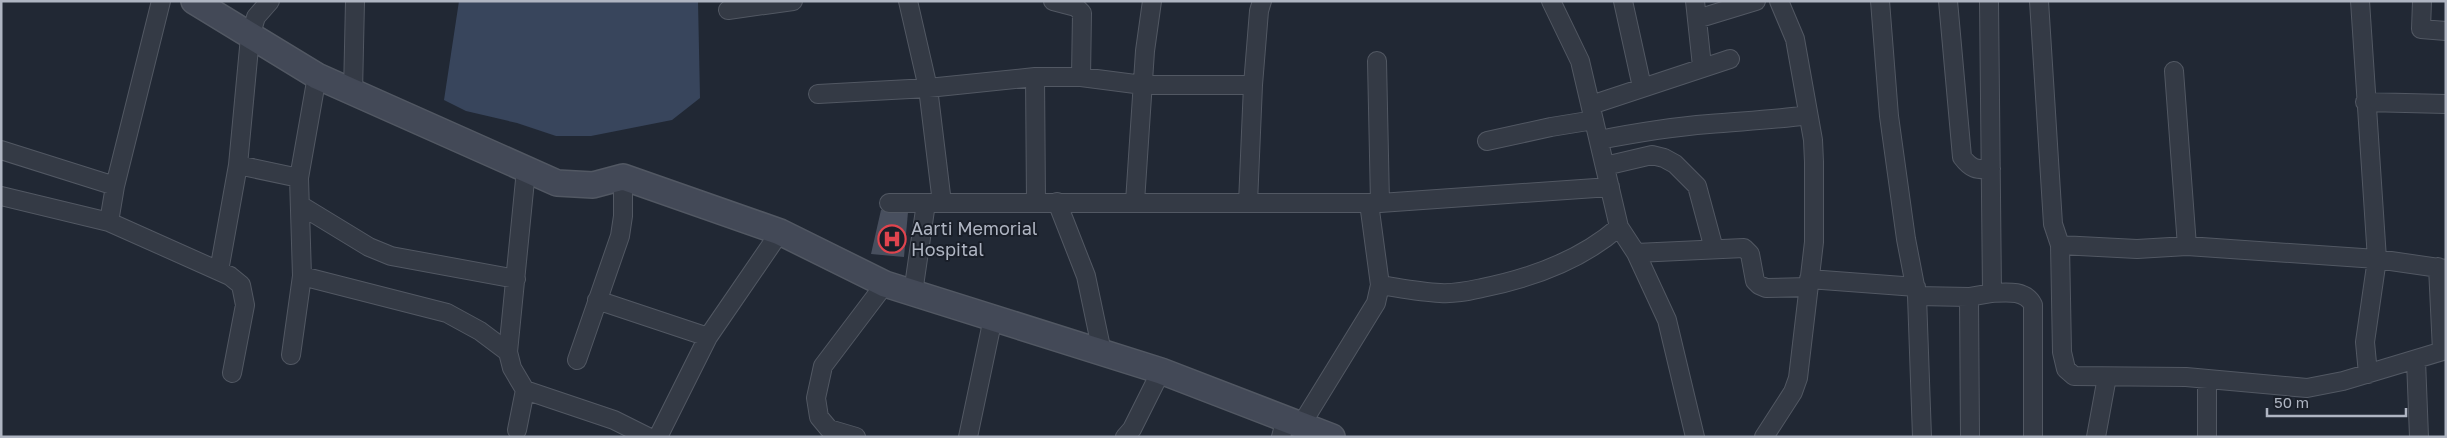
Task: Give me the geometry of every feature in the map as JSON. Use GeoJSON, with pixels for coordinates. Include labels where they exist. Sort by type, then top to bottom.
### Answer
{"type":"FeatureCollection","features":[{"type":"Feature","properties":{"kind":"street"},"geometry":{"type":"LineString","coordinates":[[109,222],[115,186],[160,1]]}},
{"type":"Feature","properties":{"kind":"street"},"geometry":{"type":"LineString","coordinates":[[194,1],[317,76],[526,170],[557,182],[593,185],[623,177],[780,232],[885,284],[1161,370],[1289,427],[1332,437]]}},
{"type":"Feature","properties":{"kind":"street"},"geometry":{"type":"LineString","coordinates":[[352,93],[354,1]]}},
{"type":"Feature","properties":{"kind":"street"},"geometry":{"type":"LineString","coordinates":[[728,10],[792,1]]}},
{"type":"Feature","properties":{"kind":"street"},"geometry":{"type":"LineString","coordinates":[[908,1],[928,88],[934,203],[914,293]]}},
{"type":"Feature","properties":{"kind":"street"},"geometry":{"type":"LineString","coordinates":[[1053,1],[1076,7],[1082,13],[1081,77]]}},
{"type":"Feature","properties":{"kind":"street"},"geometry":{"type":"LineString","coordinates":[[1135,202],[1143,85],[1152,1]]}},
{"type":"Feature","properties":{"kind":"street"},"geometry":{"type":"LineString","coordinates":[[1248,203],[1253,85],[1259,11],[1262,1]]}},
{"type":"Feature","properties":{"kind":"street"},"geometry":{"type":"LineString","coordinates":[[1551,1],[1580,61],[1619,227],[1636,253],[1667,320],[1695,437]]}},
{"type":"Feature","properties":{"kind":"street"},"geometry":{"type":"LineString","coordinates":[[1624,1],[1642,87]]}},
{"type":"Feature","properties":{"kind":"street"},"geometry":{"type":"LineString","coordinates":[[1702,66],[1696,10],[1756,1]]}},
{"type":"Feature","properties":{"kind":"street"},"geometry":{"type":"LineString","coordinates":[[1764,437],[1793,392],[1798,378],[1815,229],[1814,162],[1808,115],[1795,39],[1779,1]]}},
{"type":"Feature","properties":{"kind":"street"},"geometry":{"type":"LineString","coordinates":[[1880,1],[1889,116],[1906,239],[1916,291],[1922,437]]}},
{"type":"Feature","properties":{"kind":"street"},"geometry":{"type":"LineString","coordinates":[[1948,1],[1962,158],[1970,167],[1977,170],[1991,169]]}},
{"type":"Feature","properties":{"kind":"street"},"geometry":{"type":"LineString","coordinates":[[1990,1],[1992,293]]}},
{"type":"Feature","properties":{"kind":"street"},"geometry":{"type":"LineString","coordinates":[[2039,1],[2053,224],[2060,245],[2060,334],[2066,369],[2074,376],[2186,377],[2307,388],[2343,381],[2444,351],[2442,268],[2377,259],[2187,246],[2130,249],[2060,245]]}},
{"type":"Feature","properties":{"kind":"street"},"geometry":{"type":"LineString","coordinates":[[2360,1],[2365,102],[2377,259],[2365,342],[2368,374]]}},
{"type":"Feature","properties":{"kind":"street"},"geometry":{"type":"LineString","coordinates":[[2422,1],[2421,30],[2446,31]]}},
{"type":"Feature","properties":{"kind":"street"},"geometry":{"type":"LineString","coordinates":[[219,271],[238,165],[250,36],[256,17],[268,2]]}},
{"type":"Feature","properties":{"kind":"street"},"geometry":{"type":"LineString","coordinates":[[1487,141],[1551,127],[1592,112],[1642,87],[1702,66],[1730,59]]}},
{"type":"Feature","properties":{"kind":"street"},"geometry":{"type":"LineString","coordinates":[[1289,427],[1376,303],[1380,285],[1374,203],[1377,61]]}},
{"type":"Feature","properties":{"kind":"street"},"geometry":{"type":"LineString","coordinates":[[2174,71],[2187,246]]}},
{"type":"Feature","properties":{"kind":"street"},"geometry":{"type":"LineString","coordinates":[[291,355],[302,276],[298,178],[317,76]]}},
{"type":"Feature","properties":{"kind":"street"},"geometry":{"type":"LineString","coordinates":[[1036,77],[1036,202]]}},
{"type":"Feature","properties":{"kind":"street"},"geometry":{"type":"LineString","coordinates":[[818,94],[928,88],[1036,77],[1081,77],[1143,85],[1253,85]]}},
{"type":"Feature","properties":{"kind":"street"},"geometry":{"type":"LineString","coordinates":[[2365,102],[2446,104]]}},
{"type":"Feature","properties":{"kind":"street"},"geometry":{"type":"LineString","coordinates":[[1599,140],[1634,133],[1707,124],[1777,120],[1808,115]]}},
{"type":"Feature","properties":{"kind":"street"},"geometry":{"type":"LineString","coordinates":[[1,150],[115,186]]}},
{"type":"Feature","properties":{"kind":"street"},"geometry":{"type":"LineString","coordinates":[[1605,166],[1652,155],[1664,158],[1675,164],[1697,186],[1714,250]]}},
{"type":"Feature","properties":{"kind":"street"},"geometry":{"type":"LineString","coordinates":[[238,165],[298,178]]}},
{"type":"Feature","properties":{"kind":"street"},"geometry":{"type":"LineString","coordinates":[[526,170],[508,352],[512,368],[525,390],[614,420],[648,437]]}},
{"type":"Feature","properties":{"kind":"street"},"geometry":{"type":"LineString","coordinates":[[577,360],[620,236],[623,216],[623,177]]}},
{"type":"Feature","properties":{"kind":"street"},"geometry":{"type":"LineString","coordinates":[[889,203],[1374,203],[1610,187]]}},
{"type":"Feature","properties":{"kind":"street"},"geometry":{"type":"LineString","coordinates":[[1,196],[109,222],[219,271],[241,285],[245,305],[232,373]]}},
{"type":"Feature","properties":{"kind":"street"},"geometry":{"type":"LineString","coordinates":[[1057,202],[1086,276],[1102,352]]}},
{"type":"Feature","properties":{"kind":"street"},"geometry":{"type":"LineString","coordinates":[[300,205],[369,247],[391,256],[516,279]]}},
{"type":"Feature","properties":{"kind":"street"},"geometry":{"type":"LineString","coordinates":[[1380,285],[1440,293],[1459,293],[1515,281],[1537,274],[1579,255],[1602,241],[1619,227]]}},
{"type":"Feature","properties":{"kind":"street"},"geometry":{"type":"LineString","coordinates":[[658,437],[708,337],[780,232]]}},
{"type":"Feature","properties":{"kind":"street"},"geometry":{"type":"LineString","coordinates":[[1636,253],[1744,248],[1750,254],[1755,281],[1766,288],[1809,283],[1969,297],[1992,293],[2022,294],[2030,298],[2034,306],[2033,437]]}},
{"type":"Feature","properties":{"kind":"street"},"geometry":{"type":"LineString","coordinates":[[302,276],[447,313],[480,330],[508,352]]}},
{"type":"Feature","properties":{"kind":"street"},"geometry":{"type":"LineString","coordinates":[[856,437],[829,429],[819,417],[816,398],[823,366],[885,284]]}},
{"type":"Feature","properties":{"kind":"street"},"geometry":{"type":"LineString","coordinates":[[1969,297],[1970,437]]}},
{"type":"Feature","properties":{"kind":"street"},"geometry":{"type":"LineString","coordinates":[[597,300],[708,337]]}},
{"type":"Feature","properties":{"kind":"street"},"geometry":{"type":"LineString","coordinates":[[968,437],[993,318]]}},
{"type":"Feature","properties":{"kind":"street"},"geometry":{"type":"LineString","coordinates":[[2416,360],[2419,437]]}},
{"type":"Feature","properties":{"kind":"street"},"geometry":{"type":"LineString","coordinates":[[1125,437],[1132,429],[1161,370]]}},
{"type":"Feature","properties":{"kind":"street"},"geometry":{"type":"LineString","coordinates":[[2096,437],[2107,377]]}},
{"type":"Feature","properties":{"kind":"street"},"geometry":{"type":"LineString","coordinates":[[2207,379],[2207,437]]}},
{"type":"Feature","properties":{"kind":"street"},"geometry":{"type":"LineString","coordinates":[[517,430],[525,390]]}},
{"type":"Feature","properties":{"kind":"water"},"geometry":{"type":"Polygon","coordinates":[[[459,1],[698,1],[700,98],[672,120],[591,136],[556,136],[517,123],[466,111],[444,100],[459,1]]]}},
{"type":"Feature","properties":{"kind":"building"},"geometry":{"type":"Polygon","coordinates":[[[881,210],[908,212],[904,257],[871,254],[881,210]]]}},
{"type":"Feature","properties":{"kind":"place","name":"Aarti Memorial Hospital"},"geometry":{"type":"Point","coordinates":[892,239]}}]}
